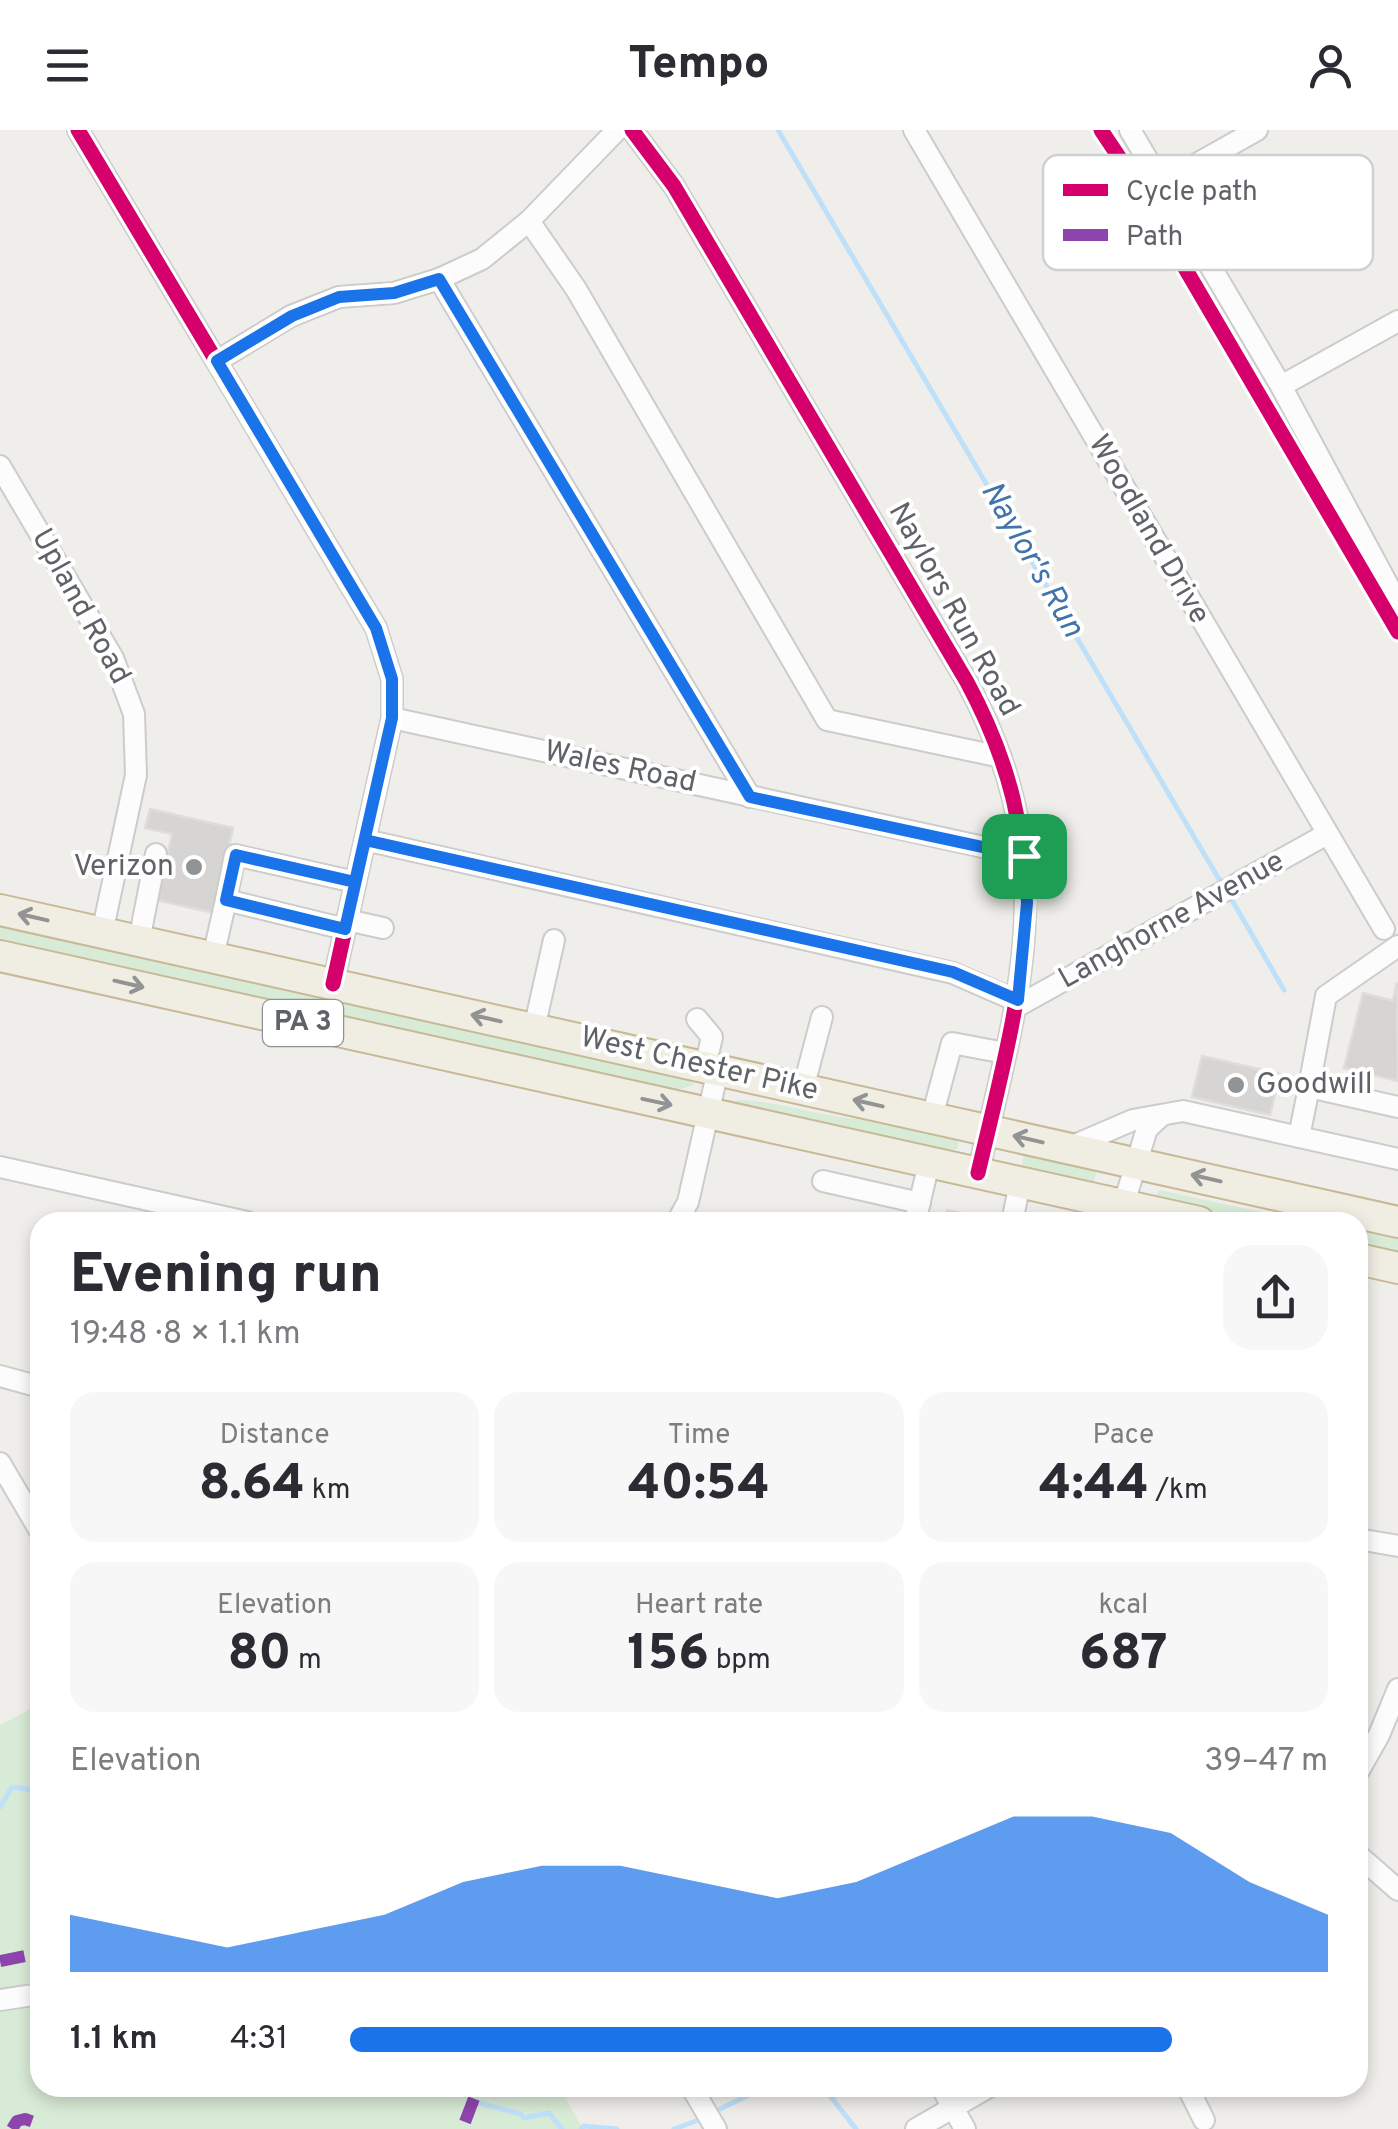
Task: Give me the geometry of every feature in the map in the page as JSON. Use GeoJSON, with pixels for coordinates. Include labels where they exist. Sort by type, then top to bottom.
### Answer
{"type":"FeatureCollection","features":[{"type":"Feature","properties":{"kind":"highway","name":"West Chester Pike"},"geometry":{"type":"LineString","coordinates":[[0,910],[1354,1212]]}},
{"type":"Feature","properties":{"kind":"highway","name":"West Chester Pike"},"geometry":{"type":"LineString","coordinates":[[0,956],[1020,1183],[1114,1212]]}},
{"type":"Feature","properties":{"kind":"highway","name":"West Chester Pike"},"geometry":{"type":"LineString","coordinates":[[1368,1215],[1398,1222]]}},
{"type":"Feature","properties":{"kind":"highway"},"geometry":{"type":"LineString","coordinates":[[1368,1261],[1398,1268]]}},
{"type":"Feature","properties":{"kind":"street"},"geometry":{"type":"LineString","coordinates":[[78,130],[376,628],[392,679],[392,718],[333,984]]}},
{"type":"Feature","properties":{"kind":"street"},"geometry":{"type":"LineString","coordinates":[[217,361],[292,316],[339,297],[394,293],[482,260],[529,221],[617,130]]}},
{"type":"Feature","properties":{"kind":"street","name":"Naylors Run Road"},"geometry":{"type":"LineString","coordinates":[[632,130],[674,186],[967,682],[1001,757],[1024,856],[1027,903],[1017,1004],[978,1174]]}},
{"type":"Feature","properties":{"kind":"street","name":"Woodland Drive"},"geometry":{"type":"LineString","coordinates":[[914,130],[1384,929]]}},
{"type":"Feature","properties":{"kind":"street"},"geometry":{"type":"LineString","coordinates":[[1130,130],[1145,155]]}},
{"type":"Feature","properties":{"kind":"street"},"geometry":{"type":"LineString","coordinates":[[1214,155],[1258,130]]}},
{"type":"Feature","properties":{"kind":"street"},"geometry":{"type":"LineString","coordinates":[[529,221],[576,289],[826,720],[1001,757]]}},
{"type":"Feature","properties":{"kind":"street"},"geometry":{"type":"LineString","coordinates":[[1213,270],[1282,386],[1396,597]]}},
{"type":"Feature","properties":{"kind":"street"},"geometry":{"type":"LineString","coordinates":[[439,279],[750,797]]}},
{"type":"Feature","properties":{"kind":"street"},"geometry":{"type":"LineString","coordinates":[[1282,386],[1398,321]]}},
{"type":"Feature","properties":{"kind":"street","name":"Upland Road"},"geometry":{"type":"LineString","coordinates":[[0,466],[113,658],[134,714],[136,775],[102,932]]}},
{"type":"Feature","properties":{"kind":"street","name":"Wales Road"},"geometry":{"type":"LineString","coordinates":[[392,718],[1024,856]]}},
{"type":"Feature","properties":{"kind":"street","name":"Langhorne Avenue"},"geometry":{"type":"LineString","coordinates":[[1017,1004],[1327,834]]}},
{"type":"Feature","properties":{"kind":"street"},"geometry":{"type":"LineString","coordinates":[[365,840],[953,972],[1017,1004]]}},
{"type":"Feature","properties":{"kind":"street"},"geometry":{"type":"LineString","coordinates":[[139,941],[156,854]]}},
{"type":"Feature","properties":{"kind":"street"},"geometry":{"type":"LineString","coordinates":[[214,957],[236,855],[355,882]]}},
{"type":"Feature","properties":{"kind":"street"},"geometry":{"type":"LineString","coordinates":[[226,900],[346,925],[384,928]]}},
{"type":"Feature","properties":{"kind":"street"},"geometry":{"type":"LineString","coordinates":[[534,1028],[554,940]]}},
{"type":"Feature","properties":{"kind":"street"},"geometry":{"type":"LineString","coordinates":[[1298,1138],[1326,996],[1398,946]]}},
{"type":"Feature","properties":{"kind":"street"},"geometry":{"type":"LineString","coordinates":[[804,1088],[822,1017]]}},
{"type":"Feature","properties":{"kind":"street"},"geometry":{"type":"LineString","coordinates":[[682,1212],[688,1202],[708,1113],[712,1037],[698,1019]]}},
{"type":"Feature","properties":{"kind":"street"},"geometry":{"type":"LineString","coordinates":[[932,1117],[952,1043],[1005,1053]]}},
{"type":"Feature","properties":{"kind":"street"},"geometry":{"type":"LineString","coordinates":[[1309,1087],[1398,1107]]}},
{"type":"Feature","properties":{"kind":"street"},"geometry":{"type":"LineString","coordinates":[[1068,1148],[1133,1120],[1173,1112],[1398,1159]]}},
{"type":"Feature","properties":{"kind":"street"},"geometry":{"type":"LineString","coordinates":[[1121,1212],[1148,1129],[1160,1116]]}},
{"type":"Feature","properties":{"kind":"street"},"geometry":{"type":"LineString","coordinates":[[917,1212],[929,1163]]}},
{"type":"Feature","properties":{"kind":"street"},"geometry":{"type":"LineString","coordinates":[[0,1167],[202,1212]]}},
{"type":"Feature","properties":{"kind":"street"},"geometry":{"type":"LineString","coordinates":[[823,1181],[914,1212]]}},
{"type":"Feature","properties":{"kind":"street"},"geometry":{"type":"LineString","coordinates":[[1014,1212],[1020,1183]]}},
{"type":"Feature","properties":{"kind":"street"},"geometry":{"type":"LineString","coordinates":[[0,1376],[30,1384]]}},
{"type":"Feature","properties":{"kind":"street"},"geometry":{"type":"LineString","coordinates":[[0,1463],[30,1515]]}},
{"type":"Feature","properties":{"kind":"street"},"geometry":{"type":"LineString","coordinates":[[1368,1541],[1398,1546]]}},
{"type":"Feature","properties":{"kind":"street"},"geometry":{"type":"LineString","coordinates":[[1368,1754],[1398,1689]]}},
{"type":"Feature","properties":{"kind":"street"},"geometry":{"type":"LineString","coordinates":[[1368,1864],[1398,1890]]}},
{"type":"Feature","properties":{"kind":"street"},"geometry":{"type":"LineString","coordinates":[[0,2000],[30,1996]]}},
{"type":"Feature","properties":{"kind":"street"},"geometry":{"type":"LineString","coordinates":[[697,2097],[716,2129]]}},
{"type":"Feature","properties":{"kind":"street"},"geometry":{"type":"LineString","coordinates":[[947,2097],[964,2129]]}},
{"type":"Feature","properties":{"kind":"street"},"geometry":{"type":"LineString","coordinates":[[916,2129],[972,2097]]}},
{"type":"Feature","properties":{"kind":"street"},"geometry":{"type":"LineString","coordinates":[[1192,2097],[1204,2120]]}},
{"type":"Feature","properties":{"kind":"green space"},"geometry":{"type":"Polygon","coordinates":[[[0,923],[674,1073],[694,1084],[661,1088],[594,1073],[538,1068],[0,948],[0,923]]]}},
{"type":"Feature","properties":{"kind":"green space"},"geometry":{"type":"Polygon","coordinates":[[[737,1100],[912,1126],[959,1140],[957,1149],[939,1149],[734,1104],[737,1100]]]}},
{"type":"Feature","properties":{"kind":"green space"},"geometry":{"type":"Polygon","coordinates":[[[1023,1151],[1097,1168],[1092,1191],[1015,1174],[1023,1163],[1023,1151]]]}},
{"type":"Feature","properties":{"kind":"green space"},"geometry":{"type":"Polygon","coordinates":[[[1159,1190],[1262,1212],[1184,1212],[1156,1198],[1159,1190]]]}},
{"type":"Feature","properties":{"kind":"green space"},"geometry":{"type":"Polygon","coordinates":[[[1368,1228],[1398,1235],[1398,1260],[1368,1253],[1368,1228]]]}},
{"type":"Feature","properties":{"kind":"green space"},"geometry":{"type":"Polygon","coordinates":[[[30,1709],[30,2097],[565,2097],[583,2129],[0,2129],[0,1725],[30,1709]]]}},
{"type":"Feature","properties":{"kind":"building","name":"Verizon"},"geometry":{"type":"Polygon","coordinates":[[[150,809],[233,828],[214,913],[157,900],[172,834],[145,828],[150,809]]]}},
{"type":"Feature","properties":{"kind":"building"},"geometry":{"type":"Polygon","coordinates":[[[1397,982],[1398,1081],[1344,1068],[1363,993],[1393,1001],[1397,982]]]}},
{"type":"Feature","properties":{"kind":"building","name":"Goodwill"},"geometry":{"type":"Polygon","coordinates":[[[1202,1056],[1280,1074],[1270,1115],[1192,1097],[1202,1056]]]}},
{"type":"Feature","properties":{"kind":"waterway","name":"Naylor's Run"},"geometry":{"type":"LineString","coordinates":[[778,130],[1223,886]]}},
{"type":"Feature","properties":{"kind":"waterway","name":"Naylor's Run"},"geometry":{"type":"LineString","coordinates":[[1229,895],[1284,990]]}},
{"type":"Feature","properties":{"kind":"waterway"},"geometry":{"type":"LineString","coordinates":[[0,1807],[12,1787],[30,1790]]}},
{"type":"Feature","properties":{"kind":"waterway"},"geometry":{"type":"LineString","coordinates":[[470,2097],[524,2118],[549,2113],[562,2129]]}},
{"type":"Feature","properties":{"kind":"waterway"},"geometry":{"type":"LineString","coordinates":[[714,2112],[745,2097]]}},
{"type":"Feature","properties":{"kind":"waterway"},"geometry":{"type":"LineString","coordinates":[[831,2097],[856,2129]]}},
{"type":"Feature","properties":{"kind":"waterway"},"geometry":{"type":"LineString","coordinates":[[674,2129],[704,2118]]}},
{"type":"Feature","properties":{"kind":"waterway"},"geometry":{"type":"LineString","coordinates":[[581,2129],[617,2129]]}},
{"type":"Feature","properties":{"kind":"marked path"},"geometry":{"type":"LineString","coordinates":[[0,1961],[30,1955]]}},
{"type":"Feature","properties":{"kind":"marked path"},"geometry":{"type":"LineString","coordinates":[[465,2122],[475,2097]]}},
{"type":"Feature","properties":{"kind":"marked path"},"geometry":{"type":"LineString","coordinates":[[12,2129],[17,2121],[25,2119],[39,2124]]}},
{"type":"Feature","properties":{"kind":"cycle path"},"geometry":{"type":"LineString","coordinates":[[78,130],[376,628],[392,679],[392,718],[333,984]]}},
{"type":"Feature","properties":{"kind":"cycle path"},"geometry":{"type":"LineString","coordinates":[[632,130],[674,186],[967,682],[997,747],[1015,808],[1024,867],[1025,926],[1008,1044],[978,1173]]}},
{"type":"Feature","properties":{"kind":"cycle path"},"geometry":{"type":"LineString","coordinates":[[1101,130],[1118,155]]}},
{"type":"Feature","properties":{"kind":"cycle path"},"geometry":{"type":"LineString","coordinates":[[1186,270],[1398,632]]}},
{"type":"Feature","properties":{"kind":"place","name":"Verizon"},"geometry":{"type":"Point","coordinates":[194,867]}},
{"type":"Feature","properties":{"kind":"place","name":"Goodwill"},"geometry":{"type":"Point","coordinates":[1236,1085]}},
{"type":"Feature","properties":{"kind":"route"},"geometry":{"type":"LineString","coordinates":[[439,279],[750,797],[1024,856],[1027,903],[1018,1000],[953,972],[365,840],[345,929],[226,900],[236,855],[355,882],[392,718],[392,679],[376,628],[217,361],[292,316],[339,297],[394,293],[439,279]]}}]}
